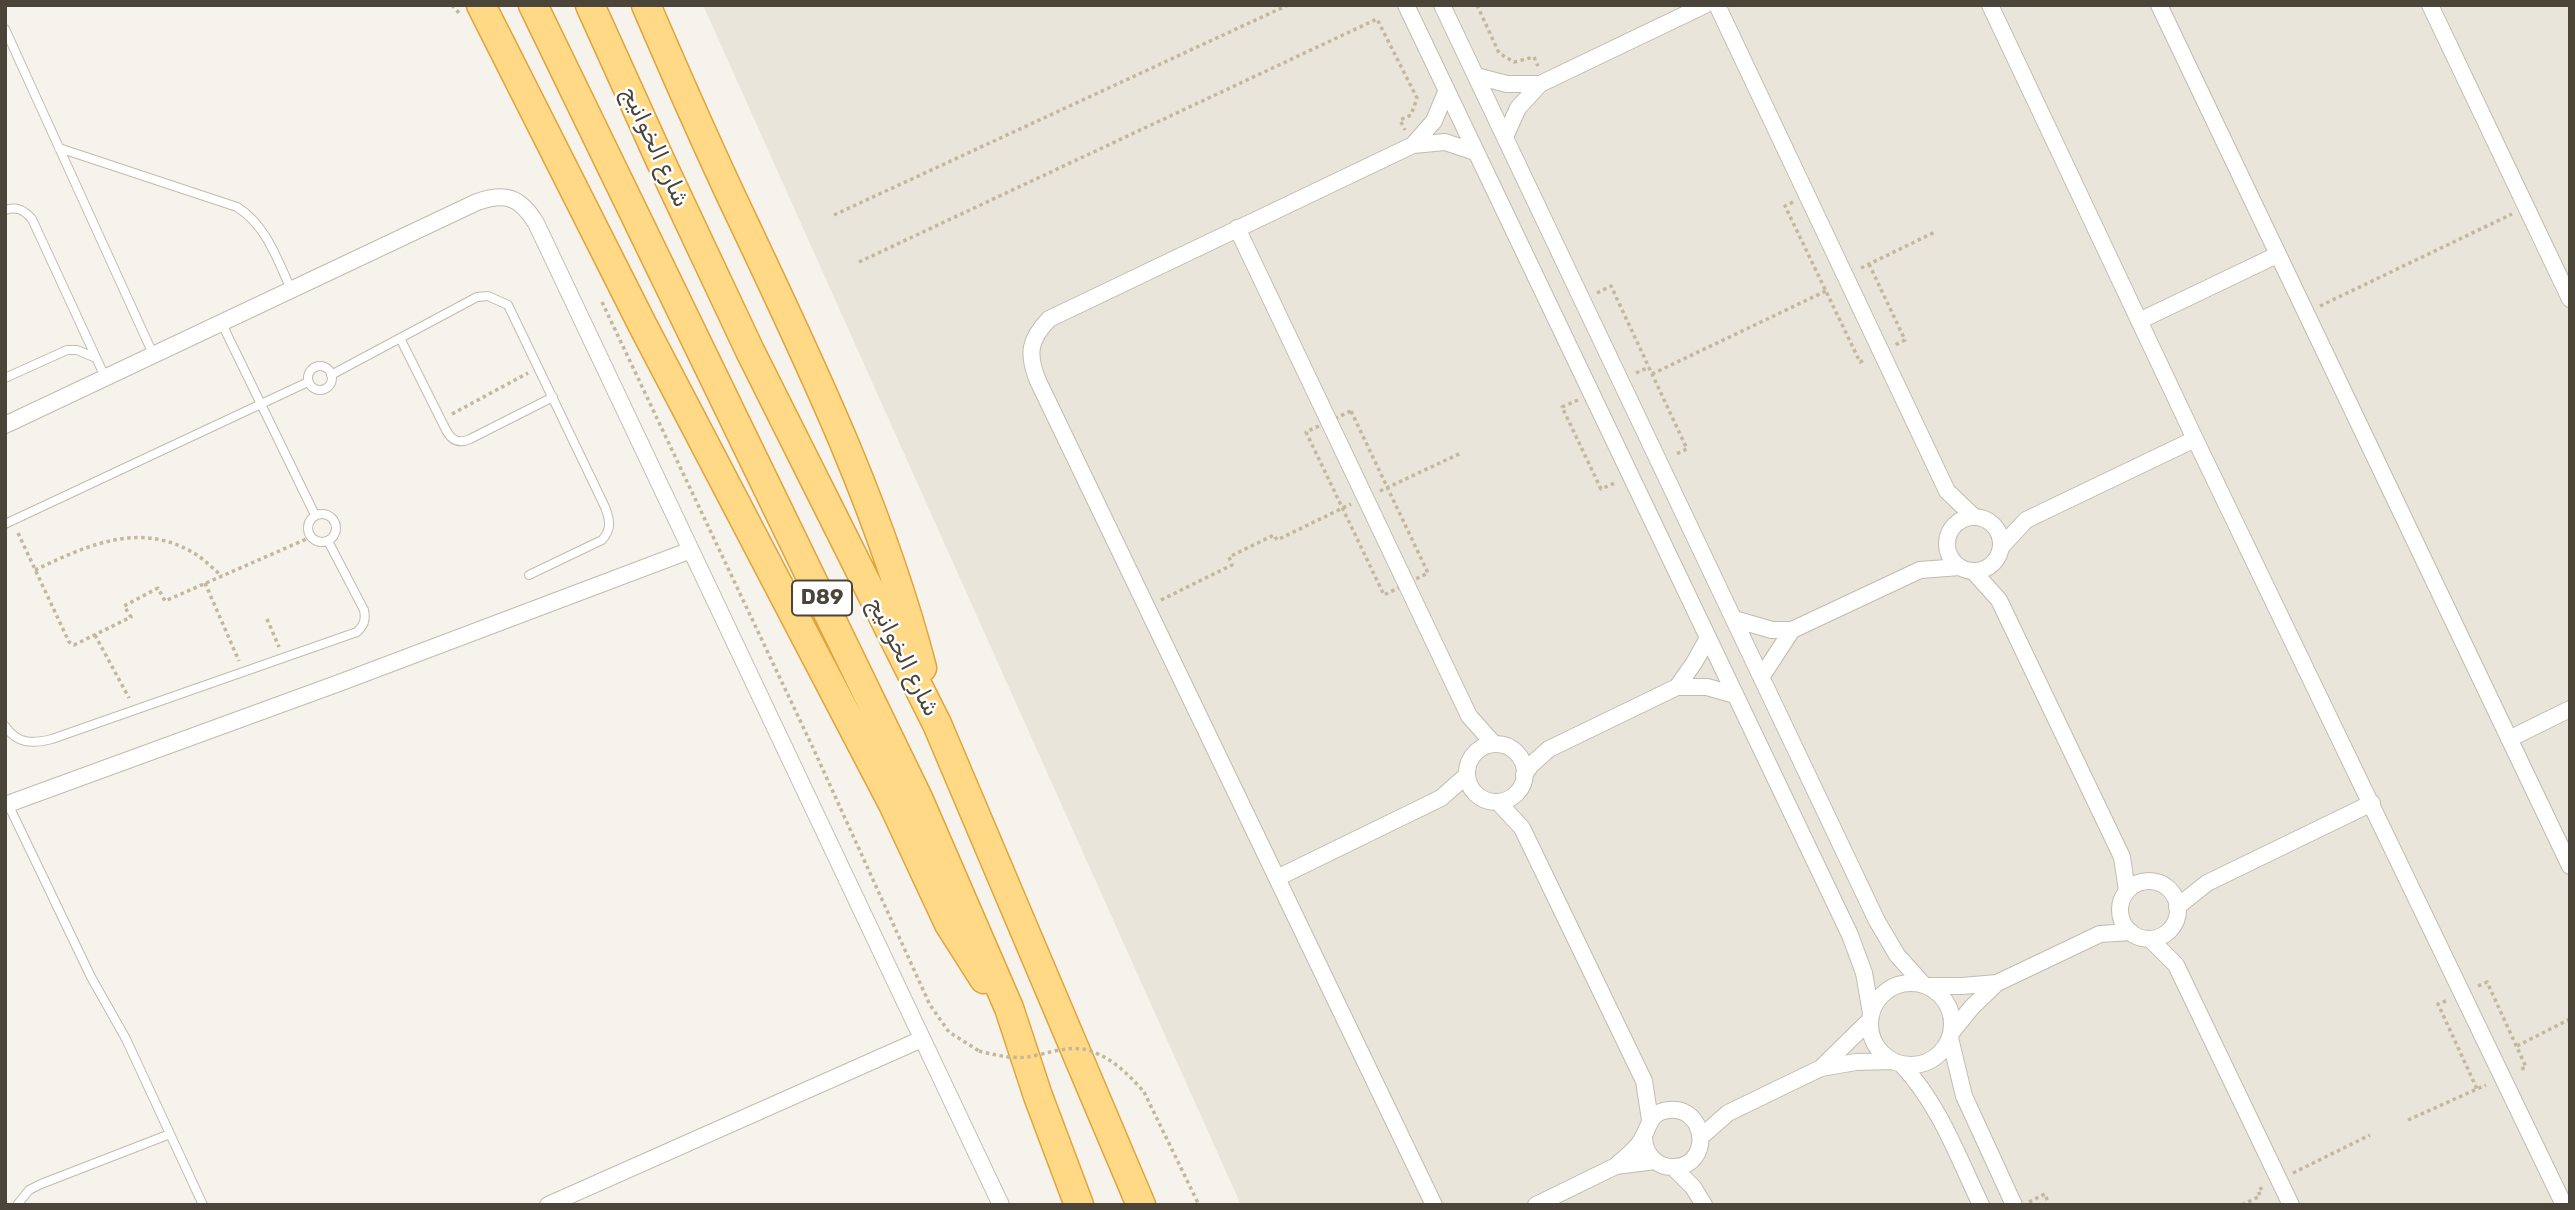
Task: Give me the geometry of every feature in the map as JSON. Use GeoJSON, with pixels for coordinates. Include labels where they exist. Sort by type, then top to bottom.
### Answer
{"type":"FeatureCollection","features":[{"type":"Feature","properties":{"kind":"highway","name":"شارع الخوانيج"},"geometry":{"type":"LineString","coordinates":[[533,5],[918,798],[1009,1008],[1038,1096],[1079,1205]]}},
{"type":"Feature","properties":{"kind":"highway","name":"شارع الخوانيج"},"geometry":{"type":"LineString","coordinates":[[590,5],[750,351],[937,724],[1141,1205]]}},
{"type":"Feature","properties":{"kind":"highway"},"geometry":{"type":"LineString","coordinates":[[646,5],[848,450],[894,574],[937,724]]}},
{"type":"Feature","properties":{"kind":"highway"},"geometry":{"type":"LineString","coordinates":[[474,13],[648,336],[887,792],[949,924],[967,956],[1009,1008]]}},
{"type":"Feature","properties":{"kind":"street"},"geometry":{"type":"LineString","coordinates":[[1406,5],[1858,953],[1869,992],[1870,1031],[1877,1048],[1897,1063],[1925,1092],[1982,1205]]}},
{"type":"Feature","properties":{"kind":"street"},"geometry":{"type":"LineString","coordinates":[[1442,5],[1886,939],[1924,985],[1942,997],[1947,1005],[1951,1014],[1950,1036],[1964,1096],[2014,1205]]}},
{"type":"Feature","properties":{"kind":"street"},"geometry":{"type":"LineString","coordinates":[[1505,137],[1518,108],[1542,83],[1705,5]]}},
{"type":"Feature","properties":{"kind":"street"},"geometry":{"type":"LineString","coordinates":[[1717,5],[1947,491],[1973,516],[1991,523],[2025,520],[2195,439]]}},
{"type":"Feature","properties":{"kind":"street"},"geometry":{"type":"LineString","coordinates":[[1990,5],[2195,439],[2564,1205]]}},
{"type":"Feature","properties":{"kind":"street"},"geometry":{"type":"LineString","coordinates":[[2159,5],[2570,866]]}},
{"type":"Feature","properties":{"kind":"street"},"geometry":{"type":"LineString","coordinates":[[2430,5],[2570,299]]}},
{"type":"Feature","properties":{"kind":"street"},"geometry":{"type":"LineString","coordinates":[[1476,76],[1507,84],[1542,83]]}},
{"type":"Feature","properties":{"kind":"street"},"geometry":{"type":"LineString","coordinates":[[1413,145],[1434,121],[1446,92]]}},
{"type":"Feature","properties":{"kind":"street"},"geometry":{"type":"LineString","coordinates":[[1434,1205],[1038,381],[1031,365],[1031,348],[1037,331],[1049,319],[1413,145],[1445,142],[1475,152]]}},
{"type":"Feature","properties":{"kind":"street"},"geometry":{"type":"LineString","coordinates":[[5,425],[477,202],[494,196],[512,198],[527,208],[1001,1205]]}},
{"type":"Feature","properties":{"kind":"street"},"geometry":{"type":"LineString","coordinates":[[1237,228],[1469,716],[1494,744],[1512,750],[1549,749],[1677,687],[1707,687],[1735,695]]}},
{"type":"Feature","properties":{"kind":"street"},"geometry":{"type":"LineString","coordinates":[[2139,321],[2277,255]]}},
{"type":"Feature","properties":{"kind":"street"},"geometry":{"type":"LineString","coordinates":[[1947,491],[1948,555],[1999,600],[2122,857],[2127,891],[2120,909],[2100,934]]}},
{"type":"Feature","properties":{"kind":"street"},"geometry":{"type":"LineString","coordinates":[[1920,570],[1960,520],[1973,516]]}},
{"type":"Feature","properties":{"kind":"street"},"geometry":{"type":"LineString","coordinates":[[1762,676],[1792,631],[1920,570],[1988,568],[2025,520]]}},
{"type":"Feature","properties":{"kind":"street"},"geometry":{"type":"LineString","coordinates":[[1991,523],[1999,533],[1999,600]]}},
{"type":"Feature","properties":{"kind":"street"},"geometry":{"type":"LineString","coordinates":[[7,805],[691,550]]}},
{"type":"Feature","properties":{"kind":"street"},"geometry":{"type":"LineString","coordinates":[[1734,619],[1763,628],[1792,631]]}},
{"type":"Feature","properties":{"kind":"street"},"geometry":{"type":"LineString","coordinates":[[1677,687],[1708,638]]}},
{"type":"Feature","properties":{"kind":"street"},"geometry":{"type":"LineString","coordinates":[[2509,739],[2570,709]]}},
{"type":"Feature","properties":{"kind":"street"},"geometry":{"type":"LineString","coordinates":[[1469,716],[1474,754]]}},
{"type":"Feature","properties":{"kind":"street"},"geometry":{"type":"LineString","coordinates":[[1494,744],[1483,747],[1474,754],[1467,768],[1467,775],[1468,783],[1477,795],[1498,802],[1506,800],[1549,749]]}},
{"type":"Feature","properties":{"kind":"street"},"geometry":{"type":"LineString","coordinates":[[1512,750],[1521,761],[1522,828]]}},
{"type":"Feature","properties":{"kind":"street"},"geometry":{"type":"LineString","coordinates":[[1277,878],[1441,798],[1467,775]]}},
{"type":"Feature","properties":{"kind":"street"},"geometry":{"type":"LineString","coordinates":[[1441,798],[1477,795]]}},
{"type":"Feature","properties":{"kind":"street"},"geometry":{"type":"LineString","coordinates":[[1498,802],[1522,828],[1644,1081],[1650,1119],[1644,1138],[1616,1166]]}},
{"type":"Feature","properties":{"kind":"street"},"geometry":{"type":"LineString","coordinates":[[2176,965],[2173,926],[2178,907],[2207,883],[2372,803]]}},
{"type":"Feature","properties":{"kind":"street"},"geometry":{"type":"LineString","coordinates":[[2122,857],[2173,895],[2178,907]]}},
{"type":"Feature","properties":{"kind":"street"},"geometry":{"type":"LineString","coordinates":[[2127,891],[2138,883],[2207,883]]}},
{"type":"Feature","properties":{"kind":"street"},"geometry":{"type":"LineString","coordinates":[[2120,909],[2123,922],[2131,932]]}},
{"type":"Feature","properties":{"kind":"street"},"geometry":{"type":"LineString","coordinates":[[2150,939],[2163,935],[2173,926]]}},
{"type":"Feature","properties":{"kind":"street"},"geometry":{"type":"LineString","coordinates":[[1701,1200],[1695,1176],[1695,1156],[1702,1136],[1728,1113],[1821,1068],[1856,1062],[1922,1064],[1939,1055],[1972,1007],[1997,983],[2100,934],[2131,932],[2150,939],[2176,965],[2291,1205]]}},
{"type":"Feature","properties":{"kind":"street"},"geometry":{"type":"LineString","coordinates":[[1821,1068],[1870,1017],[1878,998],[1891,988],[1906,983],[1962,986],[1997,983]]}},
{"type":"Feature","properties":{"kind":"street"},"geometry":{"type":"LineString","coordinates":[[548,1205],[922,1039]]}},
{"type":"Feature","properties":{"kind":"street"},"geometry":{"type":"LineString","coordinates":[[1644,1081],[1670,1109],[1690,1115],[1728,1113]]}},
{"type":"Feature","properties":{"kind":"street"},"geometry":{"type":"LineString","coordinates":[[1650,1119],[1659,1112],[1670,1109]]}},
{"type":"Feature","properties":{"kind":"street"},"geometry":{"type":"LineString","coordinates":[[1690,1115],[1698,1124],[1702,1136]]}},
{"type":"Feature","properties":{"kind":"street"},"geometry":{"type":"LineString","coordinates":[[1644,1138],[1647,1151],[1655,1161]]}},
{"type":"Feature","properties":{"kind":"street"},"geometry":{"type":"LineString","coordinates":[[1673,1167],[1685,1164],[1695,1156]]}},
{"type":"Feature","properties":{"kind":"street"},"geometry":{"type":"LineString","coordinates":[[1535,1205],[1616,1166],[1655,1161],[1673,1167],[1688,1180],[1701,1200]]}},
{"type":"Feature","properties":{"kind":"lane"},"geometry":{"type":"LineString","coordinates":[[5,29],[153,354]]}},
{"type":"Feature","properties":{"kind":"lane"},"geometry":{"type":"LineString","coordinates":[[59,148],[237,207],[263,231],[291,289]]}},
{"type":"Feature","properties":{"kind":"lane"},"geometry":{"type":"LineString","coordinates":[[5,210],[21,209],[32,219],[105,377]]}},
{"type":"Feature","properties":{"kind":"lane"},"geometry":{"type":"LineString","coordinates":[[331,375],[477,297],[488,296],[508,304],[605,507],[610,524],[608,533],[602,540],[529,575]]}},
{"type":"Feature","properties":{"kind":"lane"},"geometry":{"type":"LineString","coordinates":[[221,322],[315,515]]}},
{"type":"Feature","properties":{"kind":"lane"},"geometry":{"type":"LineString","coordinates":[[400,338],[450,437],[463,442],[553,397]]}},
{"type":"Feature","properties":{"kind":"lane"},"geometry":{"type":"LineString","coordinates":[[5,378],[67,350],[77,349],[96,358]]}},
{"type":"Feature","properties":{"kind":"lane"},"geometry":{"type":"LineString","coordinates":[[324,367],[332,380],[326,388],[316,389],[309,382],[310,372],[314,368],[324,367]]}},
{"type":"Feature","properties":{"kind":"lane"},"geometry":{"type":"LineString","coordinates":[[9,523],[309,382]]}},
{"type":"Feature","properties":{"kind":"lane"},"geometry":{"type":"LineString","coordinates":[[327,514],[336,524],[333,536],[328,541],[316,541],[310,537],[307,525],[315,515],[327,514]]}},
{"type":"Feature","properties":{"kind":"lane"},"geometry":{"type":"LineString","coordinates":[[5,726],[12,736],[19,740],[41,742],[357,632],[366,618],[364,610],[328,541]]}},
{"type":"Feature","properties":{"kind":"lane"},"geometry":{"type":"LineString","coordinates":[[7,805],[91,977],[126,1038],[203,1205]]}},
{"type":"Feature","properties":{"kind":"lane"},"geometry":{"type":"LineString","coordinates":[[17,1205],[29,1190],[41,1184],[170,1133]]}},
{"type":"Feature","properties":{"kind":"path"},"geometry":{"type":"LineString","coordinates":[[452,5],[474,13]]}},
{"type":"Feature","properties":{"kind":"path"},"geometry":{"type":"LineString","coordinates":[[834,215],[1288,5]]}},
{"type":"Feature","properties":{"kind":"path"},"geometry":{"type":"LineString","coordinates":[[1477,5],[1499,53],[1514,62],[1534,57],[1542,83]]}},
{"type":"Feature","properties":{"kind":"path"},"geometry":{"type":"LineString","coordinates":[[859,262],[1377,19],[1417,98],[1411,115],[1400,120],[1413,145]]}},
{"type":"Feature","properties":{"kind":"path"},"geometry":{"type":"LineString","coordinates":[[2305,313],[2526,207]]}},
{"type":"Feature","properties":{"kind":"path"},"geometry":{"type":"LineString","coordinates":[[1652,374],[1935,232]]}},
{"type":"Feature","properties":{"kind":"path"},"geometry":{"type":"LineString","coordinates":[[1582,299],[1611,286],[1687,449],[1660,462]]}},
{"type":"Feature","properties":{"kind":"path"},"geometry":{"type":"LineString","coordinates":[[597,290],[814,750],[930,1005],[949,1032],[979,1051],[1002,1057],[1024,1057],[1086,1049],[1110,1059],[1144,1092],[1199,1205]]}},
{"type":"Feature","properties":{"kind":"path"},"geometry":{"type":"LineString","coordinates":[[441,420],[539,367]]}},
{"type":"Feature","properties":{"kind":"path"},"geometry":{"type":"LineString","coordinates":[[1146,607],[1233,565],[1228,557],[1274,535],[1277,540],[1461,453]]}},
{"type":"Feature","properties":{"kind":"path"},"geometry":{"type":"LineString","coordinates":[[9,523],[71,644],[78,644],[131,617],[124,606],[158,588],[165,601],[310,537]]}},
{"type":"Feature","properties":{"kind":"path"},"geometry":{"type":"LineString","coordinates":[[35,570],[78,550],[116,538],[155,538],[191,552],[222,576]]}},
{"type":"Feature","properties":{"kind":"path"},"geometry":{"type":"LineString","coordinates":[[205,583],[244,672]]}},
{"type":"Feature","properties":{"kind":"path"},"geometry":{"type":"LineString","coordinates":[[267,619],[284,658]]}},
{"type":"Feature","properties":{"kind":"path"},"geometry":{"type":"LineString","coordinates":[[95,635],[135,710]]}},
{"type":"Feature","properties":{"kind":"path"},"geometry":{"type":"LineString","coordinates":[[2408,1120],[2526,1067],[2517,1046],[2570,1020]]}},
{"type":"Feature","properties":{"kind":"path"},"geometry":{"type":"LineString","coordinates":[[2242,1205],[2260,1196],[2258,1190],[2370,1135]]}},
{"type":"Feature","properties":{"kind":"path"},"geometry":{"type":"LineString","coordinates":[[2024,1205],[2045,1194],[2049,1205]]}},
{"type":"Feature","properties":{"kind":"shaded area"},"geometry":{"type":"Polygon","coordinates":[[[703,5],[2570,5],[2570,1205],[1241,1205],[703,5]]]}}]}
